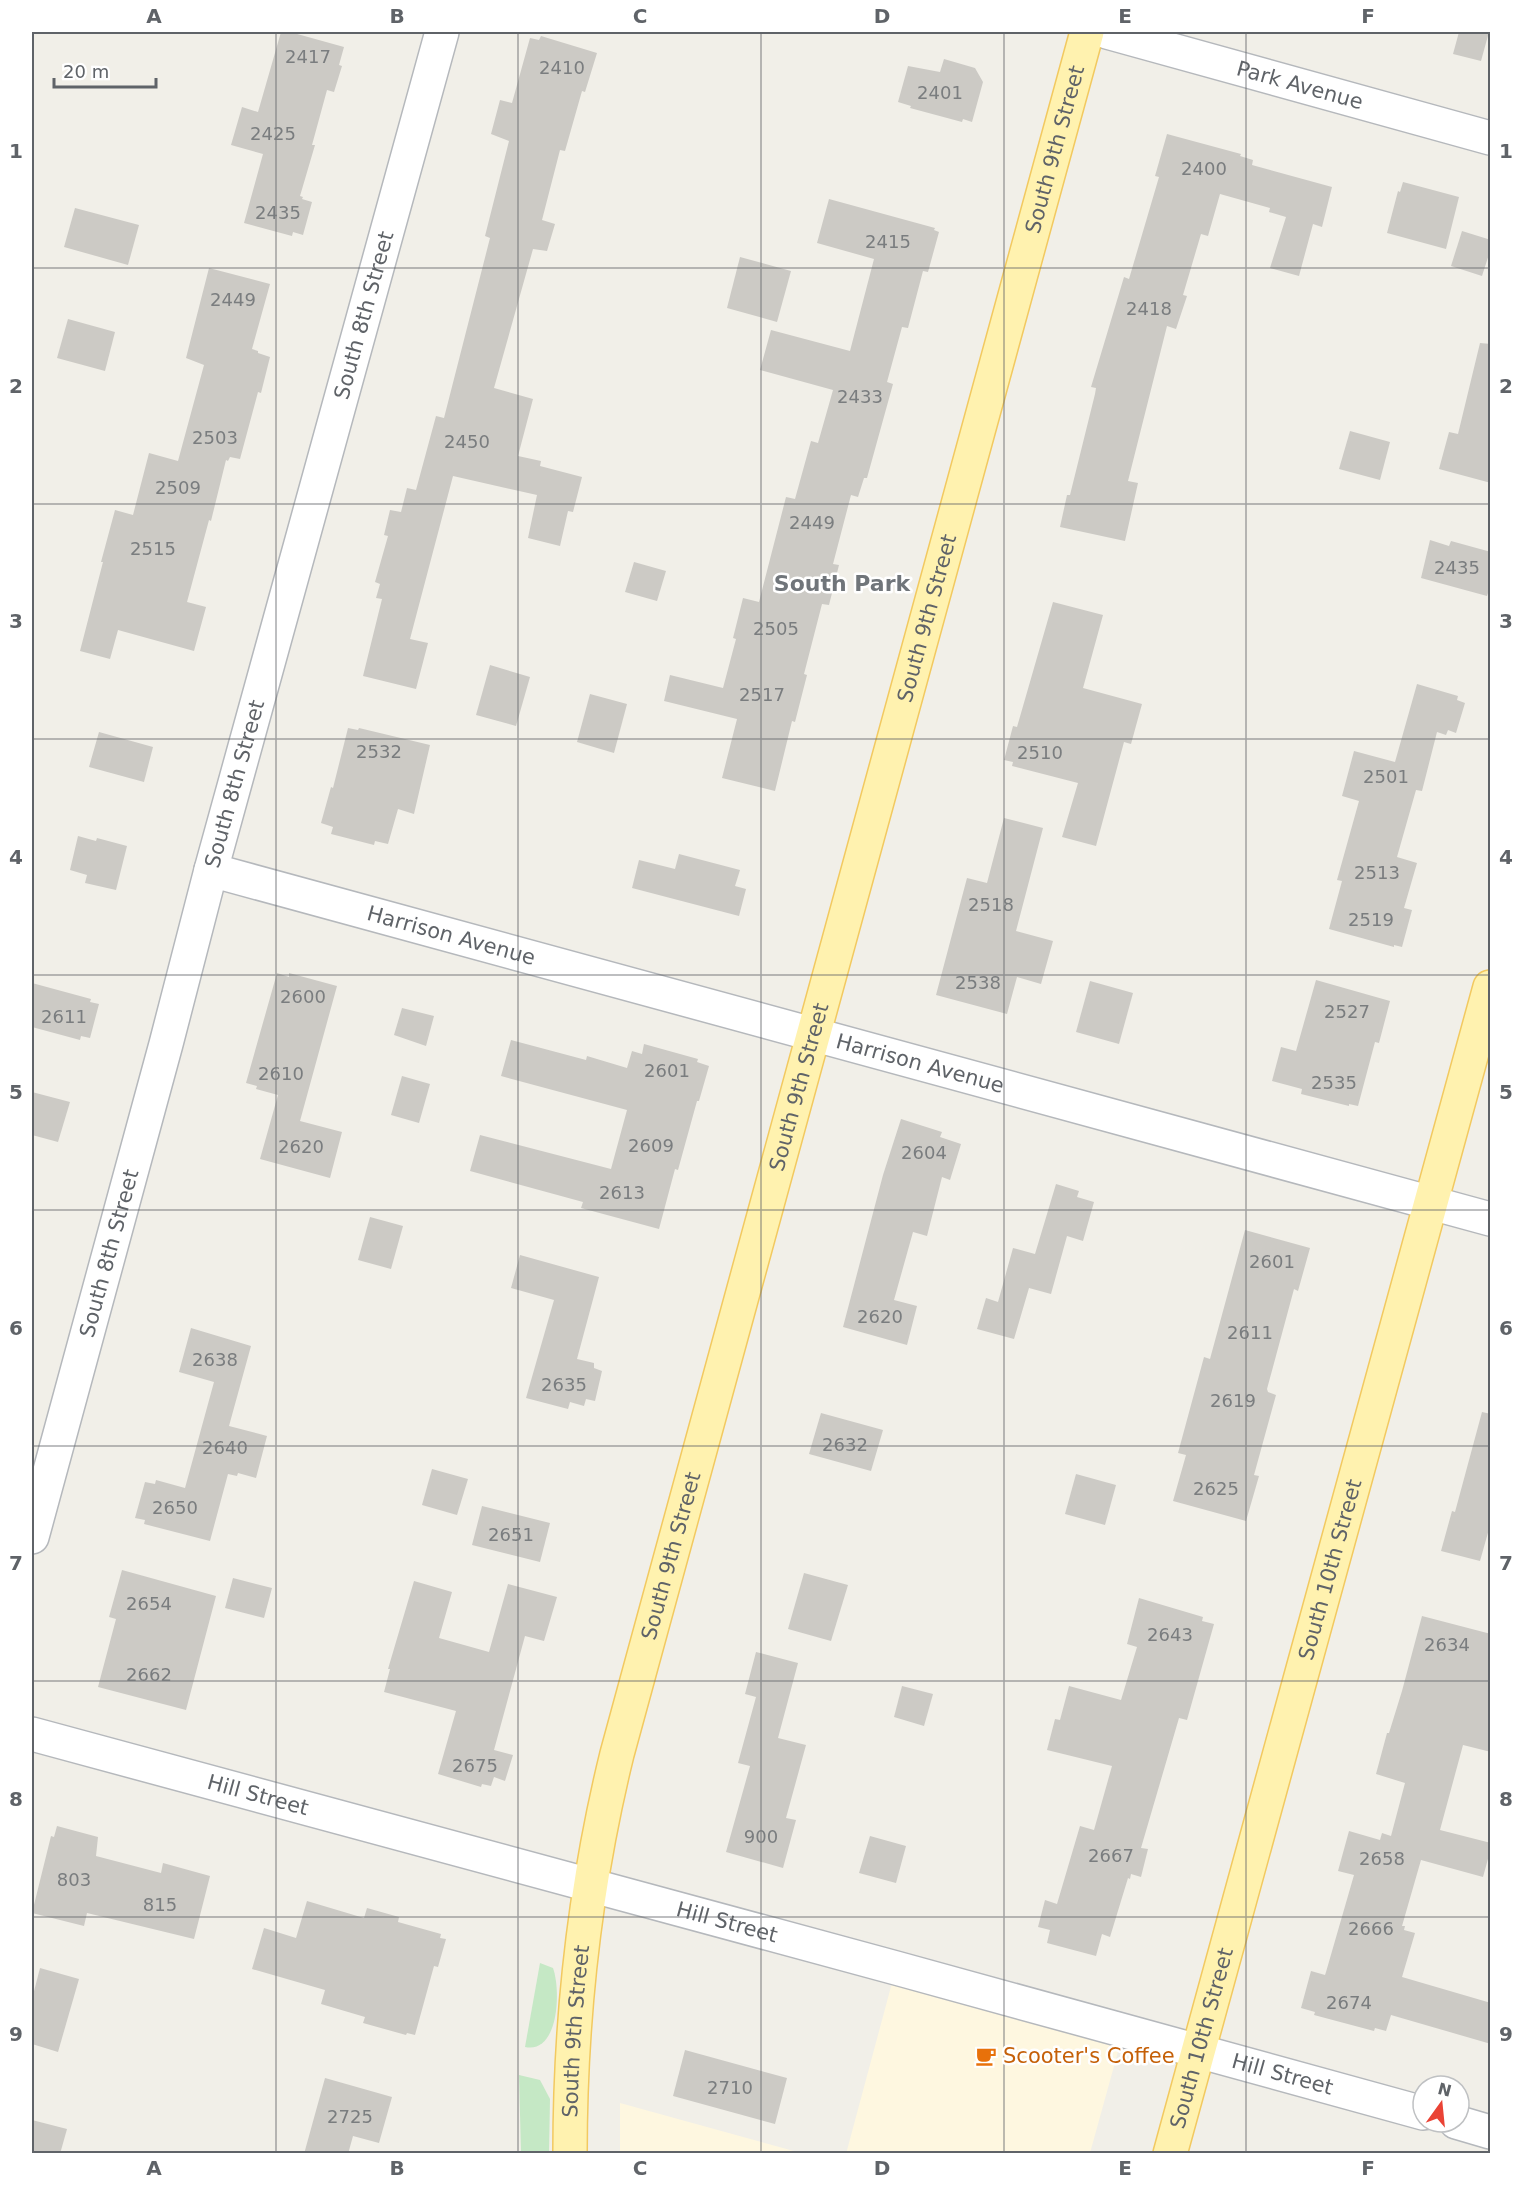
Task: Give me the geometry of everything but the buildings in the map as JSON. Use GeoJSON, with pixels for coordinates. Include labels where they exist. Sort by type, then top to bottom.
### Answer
{"type":"FeatureCollection","features":[{"type":"Feature","properties":{"kind":"main road","name":"South 9th Street"},"geometry":{"type":"LineString","coordinates":[[570,2154],[574,2019],[590,1885],[617,1754],[1087,32]]}},
{"type":"Feature","properties":{"kind":"main road","name":"South 10th Street"},"geometry":{"type":"LineString","coordinates":[[1170,2154],[1491,987]]}},
{"type":"Feature","properties":{"kind":"street","name":"South 8th Street"},"geometry":{"type":"LineString","coordinates":[[32,1537],[442,32]]}},
{"type":"Feature","properties":{"kind":"street","name":"Park Avenue"},"geometry":{"type":"LineString","coordinates":[[1107,32],[1491,138]]}},
{"type":"Feature","properties":{"kind":"street","name":"Harrison Avenue"},"geometry":{"type":"LineString","coordinates":[[212,870],[1491,1220]]}},
{"type":"Feature","properties":{"kind":"street","name":"Hill Street"},"geometry":{"type":"LineString","coordinates":[[32,1734],[1411,2110]]}},
{"type":"Feature","properties":{"kind":"street"},"geometry":{"type":"LineString","coordinates":[[1471,2126],[1491,2132]]}},
{"type":"Feature","properties":{"kind":"shaded area"},"geometry":{"type":"Polygon","coordinates":[[[896,1968],[1124,2030],[1090,2153],[846,2154],[896,1968]]]}},
{"type":"Feature","properties":{"kind":"shaded area"},"geometry":{"type":"Polygon","coordinates":[[[620,2103],[801,2153],[620,2153],[620,2103]]]}},
{"type":"Feature","properties":{"kind":"green space"},"geometry":{"type":"Polygon","coordinates":[[[540,1963],[553,1968],[557,1991],[555,2018],[545,2041],[536,2047],[525,2047],[540,1963]]]}},
{"type":"Feature","properties":{"kind":"green space"},"geometry":{"type":"Polygon","coordinates":[[[519,2075],[540,2080],[550,2099],[549,2153],[521,2153],[519,2075]]]}},
{"type":"Feature","properties":{"kind":"place","name":"Scooter's Coffee"},"geometry":{"type":"Point","coordinates":[986,2056]}},
{"type":"Feature","properties":{"kind":"district","name":"South Park"},"geometry":{"type":"Point","coordinates":[842,583]}}]}
